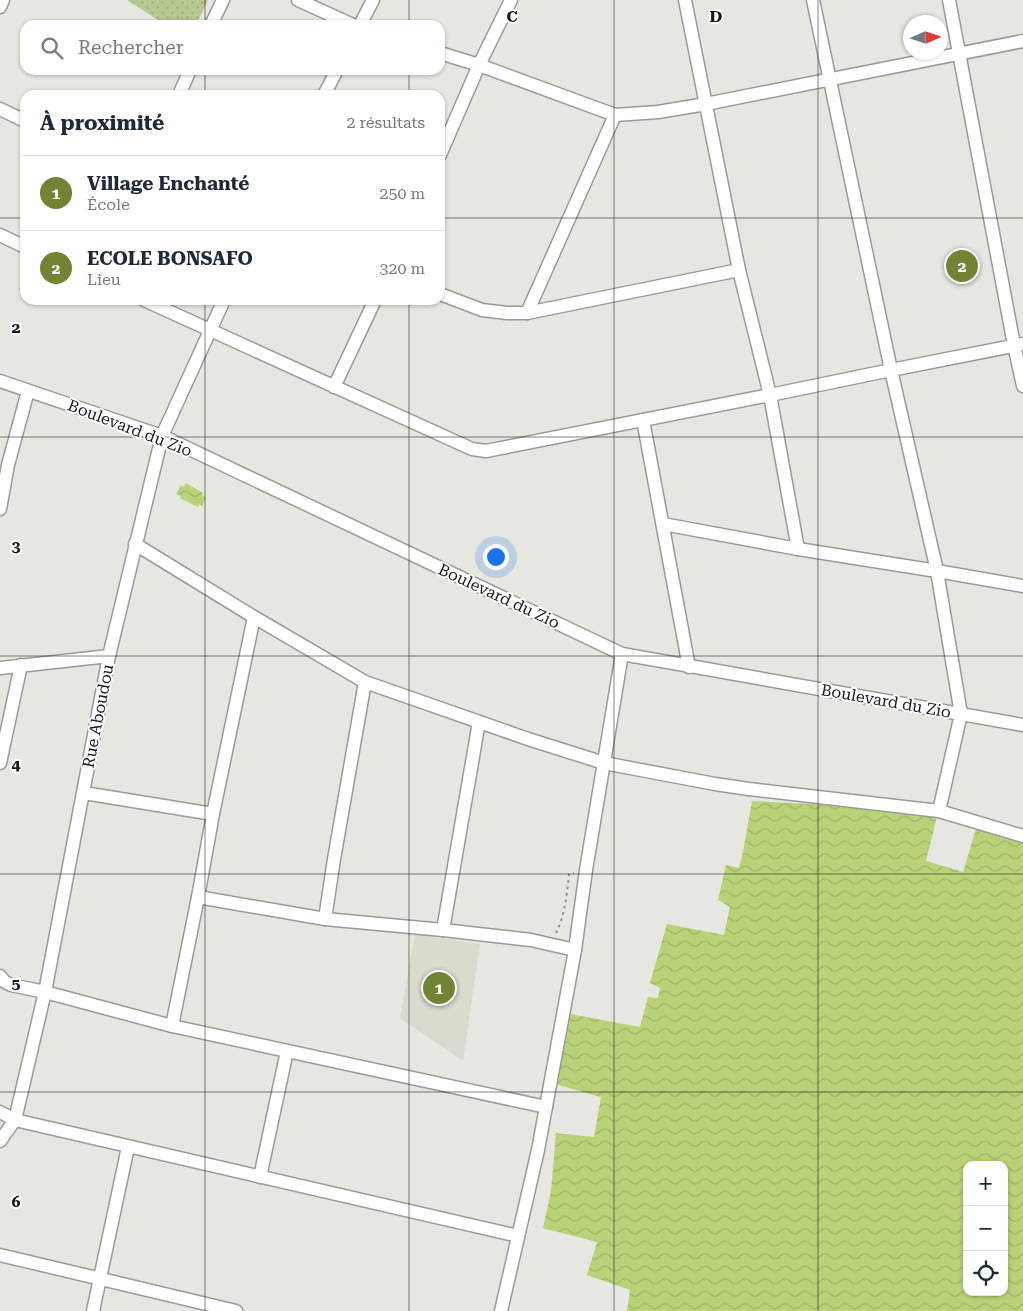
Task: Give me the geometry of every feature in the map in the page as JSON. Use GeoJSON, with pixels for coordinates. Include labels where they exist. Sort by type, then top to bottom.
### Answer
{"type":"FeatureCollection","features":[{"type":"Feature","properties":{"kind":"street"},"geometry":{"type":"LineString","coordinates":[[0,7],[3,0]]}},
{"type":"Feature","properties":{"kind":"street"},"geometry":{"type":"LineString","coordinates":[[213,20],[223,0]]}},
{"type":"Feature","properties":{"kind":"street"},"geometry":{"type":"LineString","coordinates":[[298,0],[342,20]]}},
{"type":"Feature","properties":{"kind":"street"},"geometry":{"type":"LineString","coordinates":[[363,20],[373,0]]}},
{"type":"Feature","properties":{"kind":"street"},"geometry":{"type":"LineString","coordinates":[[445,144],[479,66],[512,0]]}},
{"type":"Feature","properties":{"kind":"street"},"geometry":{"type":"LineString","coordinates":[[813,0],[891,370],[936,571],[961,714],[939,812]]}},
{"type":"Feature","properties":{"kind":"street"},"geometry":{"type":"LineString","coordinates":[[949,0],[1019,344],[1023,386]]}},
{"type":"Feature","properties":{"kind":"street"},"geometry":{"type":"LineString","coordinates":[[683,1],[706,104],[739,270],[770,395],[798,549]]}},
{"type":"Feature","properties":{"kind":"street"},"geometry":{"type":"LineString","coordinates":[[445,55],[615,116],[658,112],[706,104],[1023,41]]}},
{"type":"Feature","properties":{"kind":"street"},"geometry":{"type":"LineString","coordinates":[[181,90],[188,75]]}},
{"type":"Feature","properties":{"kind":"street"},"geometry":{"type":"LineString","coordinates":[[327,90],[334,75]]}},
{"type":"Feature","properties":{"kind":"street"},"geometry":{"type":"LineString","coordinates":[[0,109],[20,119]]}},
{"type":"Feature","properties":{"kind":"street"},"geometry":{"type":"LineString","coordinates":[[527,312],[615,116]]}},
{"type":"Feature","properties":{"kind":"street"},"geometry":{"type":"LineString","coordinates":[[0,235],[20,244]]}},
{"type":"Feature","properties":{"kind":"street"},"geometry":{"type":"LineString","coordinates":[[445,296],[482,310],[507,313],[527,312],[739,270]]}},
{"type":"Feature","properties":{"kind":"street"},"geometry":{"type":"LineString","coordinates":[[155,305],[480,451],[495,450],[1019,344]]}},
{"type":"Feature","properties":{"kind":"street","name":"Rue Aboudou"},"geometry":{"type":"LineString","coordinates":[[0,1141],[15,1120],[45,992],[109,656],[162,436],[222,305]]}},
{"type":"Feature","properties":{"kind":"street"},"geometry":{"type":"LineString","coordinates":[[334,387],[374,305]]}},
{"type":"Feature","properties":{"kind":"street","name":"Boulevard du Zio"},"geometry":{"type":"LineString","coordinates":[[0,381],[162,436],[622,654],[1023,725]]}},
{"type":"Feature","properties":{"kind":"street"},"geometry":{"type":"LineString","coordinates":[[0,509],[4,464],[28,391]]}},
{"type":"Feature","properties":{"kind":"street"},"geometry":{"type":"LineString","coordinates":[[643,420],[689,667]]}},
{"type":"Feature","properties":{"kind":"street"},"geometry":{"type":"LineString","coordinates":[[662,524],[798,549],[1023,586]]}},
{"type":"Feature","properties":{"kind":"street"},"geometry":{"type":"LineString","coordinates":[[135,544],[365,682],[528,739],[604,762],[715,784],[939,812],[1023,836]]}},
{"type":"Feature","properties":{"kind":"street"},"geometry":{"type":"LineString","coordinates":[[172,1026],[254,617]]}},
{"type":"Feature","properties":{"kind":"street"},"geometry":{"type":"LineString","coordinates":[[501,1311],[537,1155],[575,950],[586,870],[622,654]]}},
{"type":"Feature","properties":{"kind":"street"},"geometry":{"type":"LineString","coordinates":[[0,668],[109,656]]}},
{"type":"Feature","properties":{"kind":"street"},"geometry":{"type":"LineString","coordinates":[[0,763],[21,665]]}},
{"type":"Feature","properties":{"kind":"street"},"geometry":{"type":"LineString","coordinates":[[325,919],[365,682]]}},
{"type":"Feature","properties":{"kind":"street"},"geometry":{"type":"LineString","coordinates":[[443,930],[479,722]]}},
{"type":"Feature","properties":{"kind":"street"},"geometry":{"type":"LineString","coordinates":[[84,793],[213,814]]}},
{"type":"Feature","properties":{"kind":"street"},"geometry":{"type":"LineString","coordinates":[[198,897],[325,919],[443,930],[540,942],[575,950]]}},
{"type":"Feature","properties":{"kind":"street"},"geometry":{"type":"LineString","coordinates":[[0,976],[11,985],[45,992],[172,1026],[546,1107]]}},
{"type":"Feature","properties":{"kind":"street"},"geometry":{"type":"LineString","coordinates":[[260,1177],[287,1051]]}},
{"type":"Feature","properties":{"kind":"street"},"geometry":{"type":"LineString","coordinates":[[0,1112],[15,1120],[518,1236]]}},
{"type":"Feature","properties":{"kind":"street"},"geometry":{"type":"LineString","coordinates":[[93,1311],[128,1147]]}},
{"type":"Feature","properties":{"kind":"street"},"geometry":{"type":"LineString","coordinates":[[0,1255],[236,1311]]}},
{"type":"Feature","properties":{"kind":"path"},"geometry":{"type":"LineString","coordinates":[[540,942],[554,936],[560,926],[569,874]]}},
{"type":"Feature","properties":{"kind":"shaded area"},"geometry":{"type":"Polygon","coordinates":[[[127,0],[208,0],[198,20],[158,20],[127,0]]]}},
{"type":"Feature","properties":{"kind":"shaded area"},"geometry":{"type":"Polygon","coordinates":[[[415,934],[480,944],[463,1061],[400,1018],[415,934]]]}},
{"type":"Feature","properties":{"kind":"water"},"geometry":{"type":"Polygon","coordinates":[[[186,483],[203,493],[202,495],[206,498],[202,506],[199,504],[198,507],[176,494],[181,485],[184,487],[186,483]]]}},
{"type":"Feature","properties":{"kind":"water"},"geometry":{"type":"Polygon","coordinates":[[[752,801],[829,805],[937,816],[926,861],[963,872],[976,829],[1023,842],[1023,1311],[627,1311],[630,1290],[587,1275],[597,1242],[543,1228],[551,1191],[556,1133],[594,1137],[601,1097],[555,1084],[570,1014],[640,1027],[648,997],[658,998],[660,988],[650,983],[667,924],[724,935],[730,907],[718,900],[726,865],[739,868],[752,801]]]}},
{"type":"Feature","properties":{"kind":"place","name":"ECOLE BONSAFO"},"geometry":{"type":"Point","coordinates":[962,266]}},
{"type":"Feature","properties":{"kind":"place","name":"Village Enchanté"},"geometry":{"type":"Point","coordinates":[439,988]}}]}
